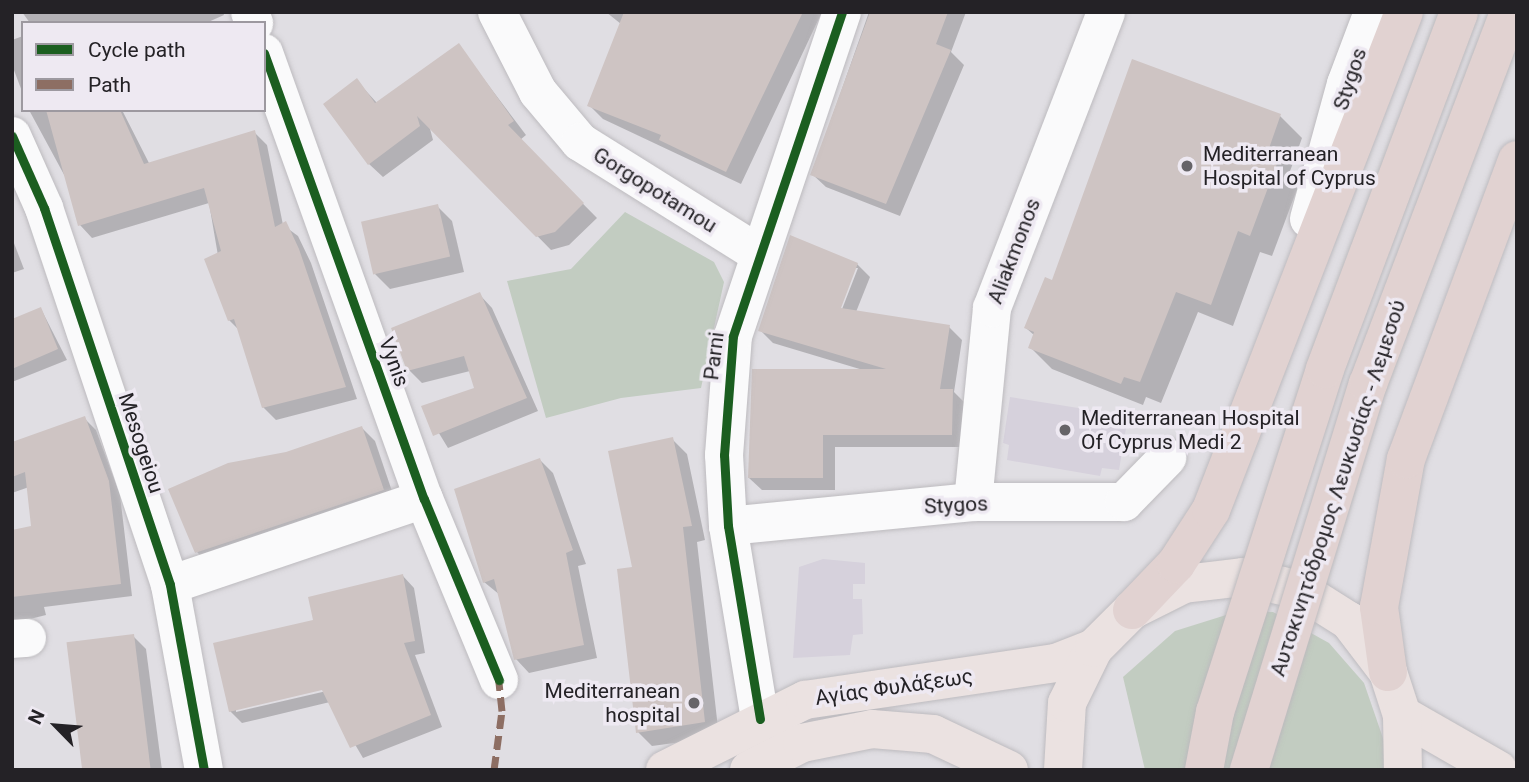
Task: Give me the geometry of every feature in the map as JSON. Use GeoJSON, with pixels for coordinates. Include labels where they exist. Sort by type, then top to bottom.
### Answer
{"type":"FeatureCollection","features":[{"type":"Feature","properties":{"kind":"highway"},"geometry":{"type":"LineString","coordinates":[[1132,610],[1176,565],[1211,510],[1404,12]]}},
{"type":"Feature","properties":{"kind":"highway"},"geometry":{"type":"LineString","coordinates":[[1204,770],[1215,712],[1325,369],[1459,12]]}},
{"type":"Feature","properties":{"kind":"highway","name":"Αυτοκινητόδρομος Λευκωσίας - Λεμεσού"},"geometry":{"type":"LineString","coordinates":[[1250,770],[1368,384],[1509,12]]}},
{"type":"Feature","properties":{"kind":"highway"},"geometry":{"type":"LineString","coordinates":[[1388,672],[1379,607],[1406,460],[1517,160]]}},
{"type":"Feature","properties":{"kind":"main road"},"geometry":{"type":"LineString","coordinates":[[1063,770],[1067,703],[1094,649],[1132,610],[1184,584],[1243,577],[1300,590],[1349,621],[1388,672],[1402,715],[1403,770]]}},
{"type":"Feature","properties":{"kind":"main road","name":"Αγίας Φυλάξεως"},"geometry":{"type":"LineString","coordinates":[[665,770],[760,719],[805,700],[1056,663],[1094,649]]}},
{"type":"Feature","properties":{"kind":"main road"},"geometry":{"type":"LineString","coordinates":[[1402,715],[1498,770]]}},
{"type":"Feature","properties":{"kind":"main road","name":"Αγίας Φυλάξεως"},"geometry":{"type":"LineString","coordinates":[[749,770],[802,743],[872,729],[933,734],[1009,770]]}},
{"type":"Feature","properties":{"kind":"street","name":"Gorgopotamou"},"geometry":{"type":"LineString","coordinates":[[497,12],[538,92],[580,142],[756,252]]}},
{"type":"Feature","properties":{"kind":"street","name":"Parni"},"geometry":{"type":"LineString","coordinates":[[760,719],[728,526],[724,455],[732,347],[756,252],[842,12]]}},
{"type":"Feature","properties":{"kind":"street","name":"Aliakmonos"},"geometry":{"type":"LineString","coordinates":[[973,502],[992,308],[1106,12]]}},
{"type":"Feature","properties":{"kind":"street","name":"Stygos"},"geometry":{"type":"LineString","coordinates":[[1274,349],[1346,84],[1373,12]]}},
{"type":"Feature","properties":{"kind":"street","name":"Vynis"},"geometry":{"type":"LineString","coordinates":[[266,59],[424,499],[499,680]]}},
{"type":"Feature","properties":{"kind":"street","name":"Mesogeiou"},"geometry":{"type":"LineString","coordinates":[[12,136],[44,208],[170,585],[204,770]]}},
{"type":"Feature","properties":{"kind":"street","name":"Stygos"},"geometry":{"type":"LineString","coordinates":[[728,526],[973,502],[1124,502],[1167,458]]}},
{"type":"Feature","properties":{"kind":"street"},"geometry":{"type":"LineString","coordinates":[[170,585],[424,499]]}},
{"type":"Feature","properties":{"kind":"shaded area"},"geometry":{"type":"Polygon","coordinates":[[[625,212],[714,262],[724,282],[701,388],[621,398],[546,418],[507,281],[571,269],[625,212]]]}},
{"type":"Feature","properties":{"kind":"shaded area","name":"Mediterranean Hospital Of Cyprus Medi 2"},"geometry":{"type":"Polygon","coordinates":[[[1010,397],[1128,416],[1119,470],[1102,468],[1100,476],[1007,460],[1009,445],[1003,443],[1010,397]]]}},
{"type":"Feature","properties":{"kind":"shaded area"},"geometry":{"type":"Polygon","coordinates":[[[823,559],[865,563],[865,584],[853,584],[853,599],[862,599],[863,634],[853,635],[850,655],[793,658],[799,567],[823,559]]]}},
{"type":"Feature","properties":{"kind":"shaded area"},"geometry":{"type":"Polygon","coordinates":[[[1242,610],[1273,612],[1329,643],[1364,683],[1384,741],[1385,770],[1145,770],[1123,677],[1175,631],[1242,610]]]}},
{"type":"Feature","properties":{"kind":"building"},"geometry":{"type":"Polygon","coordinates":[[[624,12],[803,12],[726,172],[659,140],[661,135],[587,106],[624,12]]]}},
{"type":"Feature","properties":{"kind":"building"},"geometry":{"type":"Polygon","coordinates":[[[870,12],[948,12],[936,44],[951,50],[886,204],[810,175],[870,12]]]}},
{"type":"Feature","properties":{"kind":"building"},"geometry":{"type":"Polygon","coordinates":[[[459,43],[514,121],[508,125],[584,203],[555,232],[536,237],[417,116],[420,126],[368,165],[323,104],[357,78],[375,103],[459,43]]]}},
{"type":"Feature","properties":{"kind":"building"},"geometry":{"type":"Polygon","coordinates":[[[1132,59],[1281,114],[1266,157],[1278,161],[1250,236],[1238,231],[1211,305],[1176,292],[1140,382],[1124,377],[1121,384],[1028,348],[1034,332],[1024,328],[1045,277],[1052,280],[1132,59]]]}},
{"type":"Feature","properties":{"kind":"building"},"geometry":{"type":"Polygon","coordinates":[[[47,112],[121,112],[144,164],[255,130],[275,227],[286,221],[299,249],[346,387],[262,408],[234,319],[228,321],[204,259],[221,251],[204,188],[78,226],[47,112]]]}},
{"type":"Feature","properties":{"kind":"building"},"geometry":{"type":"Polygon","coordinates":[[[438,204],[450,257],[373,274],[361,222],[438,204]]]}},
{"type":"Feature","properties":{"kind":"building"},"geometry":{"type":"Polygon","coordinates":[[[790,235],[858,263],[841,308],[950,325],[940,389],[953,389],[952,435],[823,435],[823,478],[748,478],[752,369],[886,369],[758,331],[790,235]]]}},
{"type":"Feature","properties":{"kind":"building"},"geometry":{"type":"Polygon","coordinates":[[[480,292],[527,398],[433,436],[421,406],[474,388],[464,356],[407,371],[391,328],[480,292]]]}},
{"type":"Feature","properties":{"kind":"building"},"geometry":{"type":"Polygon","coordinates":[[[41,307],[58,349],[12,369],[12,319],[41,307]]]}},
{"type":"Feature","properties":{"kind":"building"},"geometry":{"type":"Polygon","coordinates":[[[85,416],[109,481],[121,584],[12,597],[12,530],[31,526],[25,472],[12,477],[12,442],[85,416]]]}},
{"type":"Feature","properties":{"kind":"building"},"geometry":{"type":"Polygon","coordinates":[[[362,426],[384,490],[195,553],[168,489],[228,463],[286,452],[362,426]]]}},
{"type":"Feature","properties":{"kind":"building"},"geometry":{"type":"Polygon","coordinates":[[[673,437],[692,526],[683,527],[705,722],[636,733],[617,569],[632,567],[608,451],[673,437]]]}},
{"type":"Feature","properties":{"kind":"building"},"geometry":{"type":"Polygon","coordinates":[[[540,458],[573,550],[566,553],[584,645],[514,660],[494,579],[483,583],[454,489],[540,458]]]}},
{"type":"Feature","properties":{"kind":"building"},"geometry":{"type":"Polygon","coordinates":[[[403,574],[415,641],[404,643],[431,715],[350,748],[322,690],[229,712],[213,643],[313,620],[308,597],[403,574]]]}},
{"type":"Feature","properties":{"kind":"building"},"geometry":{"type":"Polygon","coordinates":[[[134,634],[151,770],[82,770],[67,642],[134,634]]]}},
{"type":"Feature","properties":{"kind":"marked path"},"geometry":{"type":"LineString","coordinates":[[494,770],[502,711],[499,680]]}},
{"type":"Feature","properties":{"kind":"cycle path"},"geometry":{"type":"LineString","coordinates":[[760,719],[728,526],[724,455],[733,336],[842,12]]}},
{"type":"Feature","properties":{"kind":"cycle path"},"geometry":{"type":"LineString","coordinates":[[266,59],[424,499],[499,680]]}},
{"type":"Feature","properties":{"kind":"cycle path"},"geometry":{"type":"LineString","coordinates":[[12,136],[44,208],[170,585],[204,770]]}},
{"type":"Feature","properties":{"kind":"place","name":"Mediterranean Hospital of Cyprus"},"geometry":{"type":"Point","coordinates":[1187,166]}},
{"type":"Feature","properties":{"kind":"place","name":"Mediterranean Hospital Of Cyprus Medi 2"},"geometry":{"type":"Point","coordinates":[1065,430]}},
{"type":"Feature","properties":{"kind":"place","name":"Mediterranean hospital"},"geometry":{"type":"Point","coordinates":[694,703]}}]}
